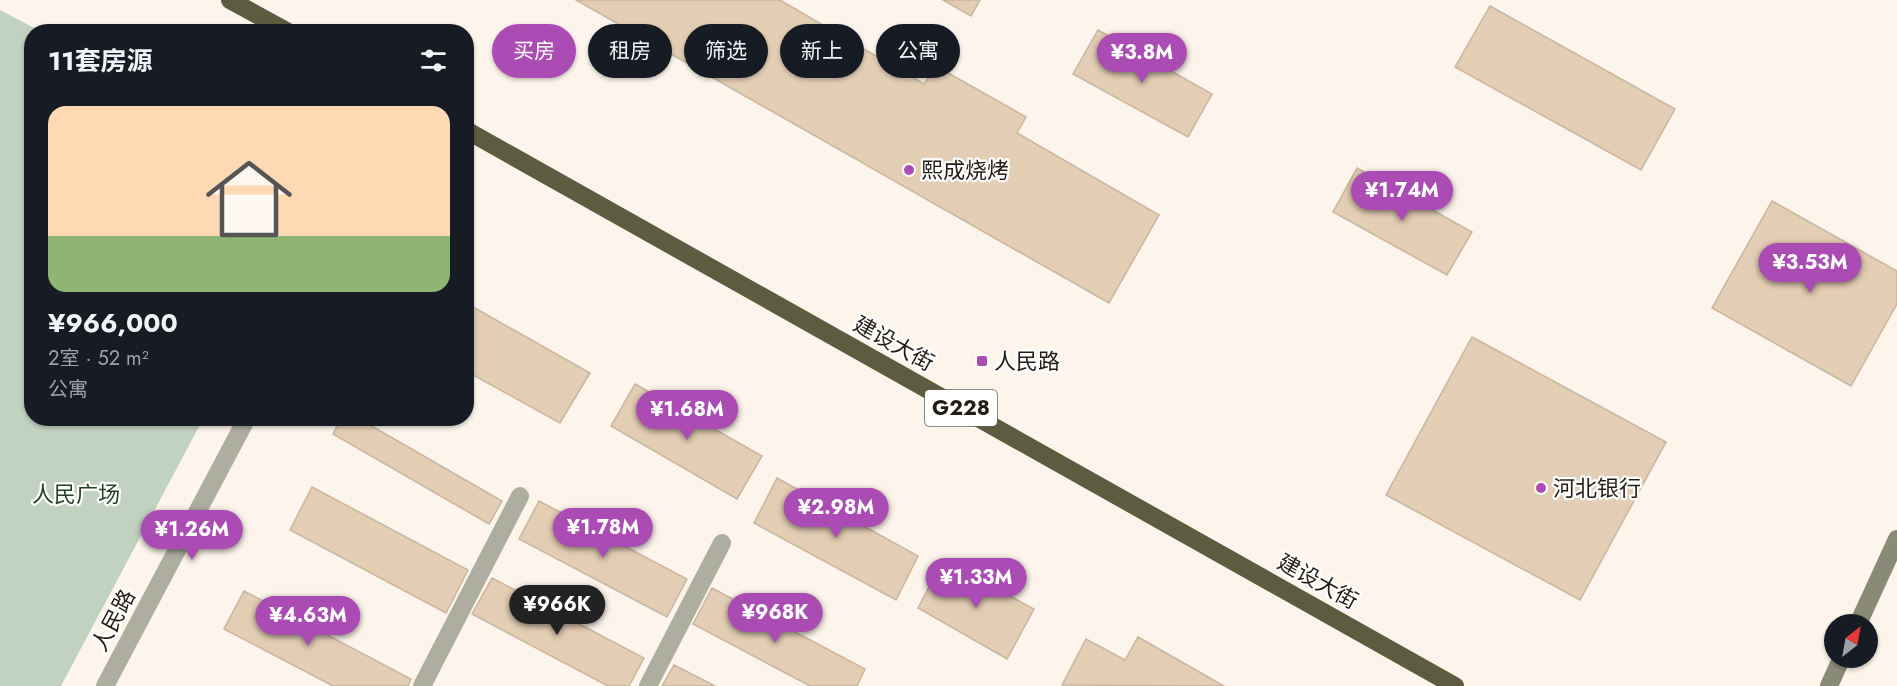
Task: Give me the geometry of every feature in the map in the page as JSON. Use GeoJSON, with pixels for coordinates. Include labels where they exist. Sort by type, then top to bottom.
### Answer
{"type":"FeatureCollection","features":[{"type":"Feature","properties":{"kind":"highway"},"geometry":{"type":"LineString","coordinates":[[230,0],[274,24]]}},
{"type":"Feature","properties":{"kind":"highway","name":"建设大街"},"geometry":{"type":"LineString","coordinates":[[474,134],[1455,686]]}},
{"type":"Feature","properties":{"kind":"main road"},"geometry":{"type":"LineString","coordinates":[[1863,614],[1897,539]]}},
{"type":"Feature","properties":{"kind":"main road"},"geometry":{"type":"LineString","coordinates":[[1829,686],[1837,668]]}},
{"type":"Feature","properties":{"kind":"street","name":"人民路"},"geometry":{"type":"LineString","coordinates":[[105,686],[243,426]]}},
{"type":"Feature","properties":{"kind":"street"},"geometry":{"type":"LineString","coordinates":[[422,686],[520,496]]}},
{"type":"Feature","properties":{"kind":"street"},"geometry":{"type":"LineString","coordinates":[[648,686],[722,543]]}},
{"type":"Feature","properties":{"kind":"green space","name":"人民广场"},"geometry":{"type":"Polygon","coordinates":[[[0,10],[27,24],[24,24],[24,426],[199,426],[61,686],[0,686],[0,10]]]}},
{"type":"Feature","properties":{"kind":"building"},"geometry":{"type":"Polygon","coordinates":[[[576,0],[780,0],[821,24],[780,24],[780,78],[864,78],[864,49],[876,56],[876,78],[914,78],[924,84],[928,78],[957,78],[1026,117],[1017,133],[1159,215],[1109,303],[713,78],[768,78],[768,24],[684,24],[684,61],[672,55],[672,24],[618,24],[576,0]]]}},
{"type":"Feature","properties":{"kind":"building"},"geometry":{"type":"Polygon","coordinates":[[[943,0],[980,0],[971,16],[943,0]]]}},
{"type":"Feature","properties":{"kind":"building"},"geometry":{"type":"Polygon","coordinates":[[[1490,6],[1675,109],[1641,170],[1455,67],[1490,6]]]}},
{"type":"Feature","properties":{"kind":"building"},"geometry":{"type":"Polygon","coordinates":[[[1098,30],[1212,94],[1188,137],[1073,74],[1098,30]]]}},
{"type":"Feature","properties":{"kind":"building"},"geometry":{"type":"Polygon","coordinates":[[[1357,168],[1472,232],[1447,275],[1333,212],[1357,168]]]}},
{"type":"Feature","properties":{"kind":"building"},"geometry":{"type":"Polygon","coordinates":[[[1772,201],[1897,271],[1897,304],[1851,386],[1712,308],[1772,201]]]}},
{"type":"Feature","properties":{"kind":"building"},"geometry":{"type":"Polygon","coordinates":[[[474,308],[590,373],[560,423],[474,375],[474,308]]]}},
{"type":"Feature","properties":{"kind":"building"},"geometry":{"type":"Polygon","coordinates":[[[1472,337],[1666,442],[1580,600],[1386,495],[1472,337]]]}},
{"type":"Feature","properties":{"kind":"building"},"geometry":{"type":"Polygon","coordinates":[[[635,384],[762,456],[737,499],[611,426],[635,384]]]}},
{"type":"Feature","properties":{"kind":"building"},"geometry":{"type":"Polygon","coordinates":[[[337,426],[372,426],[502,501],[489,524],[333,434],[337,426]]]}},
{"type":"Feature","properties":{"kind":"building"},"geometry":{"type":"Polygon","coordinates":[[[777,478],[918,556],[896,600],[754,523],[777,478]]]}},
{"type":"Feature","properties":{"kind":"building"},"geometry":{"type":"Polygon","coordinates":[[[312,487],[468,570],[446,613],[290,530],[312,487]]]}},
{"type":"Feature","properties":{"kind":"building"},"geometry":{"type":"Polygon","coordinates":[[[539,501],[687,579],[667,617],[519,539],[539,501]]]}},
{"type":"Feature","properties":{"kind":"building"},"geometry":{"type":"Polygon","coordinates":[[[943,560],[1034,609],[1007,659],[918,608],[943,560]]]}},
{"type":"Feature","properties":{"kind":"building"},"geometry":{"type":"Polygon","coordinates":[[[492,578],[644,658],[629,686],[608,686],[472,614],[492,578]]]}},
{"type":"Feature","properties":{"kind":"building"},"geometry":{"type":"Polygon","coordinates":[[[712,588],[865,669],[857,686],[810,686],[693,624],[712,588]]]}},
{"type":"Feature","properties":{"kind":"building"},"geometry":{"type":"Polygon","coordinates":[[[244,591],[411,679],[408,686],[333,686],[224,629],[244,591]]]}},
{"type":"Feature","properties":{"kind":"building"},"geometry":{"type":"Polygon","coordinates":[[[1138,637],[1224,686],[1062,685],[1086,639],[1125,660],[1138,637]]]}},
{"type":"Feature","properties":{"kind":"building"},"geometry":{"type":"Polygon","coordinates":[[[674,665],[715,686],[662,686],[674,665]]]}},
{"type":"Feature","properties":{"kind":"place","name":"熙成烧烤"},"geometry":{"type":"Point","coordinates":[909,170]}},
{"type":"Feature","properties":{"kind":"place","name":"人民路"},"geometry":{"type":"Point","coordinates":[982,361]}},
{"type":"Feature","properties":{"kind":"place","name":"河北银行"},"geometry":{"type":"Point","coordinates":[1541,488]}}]}
